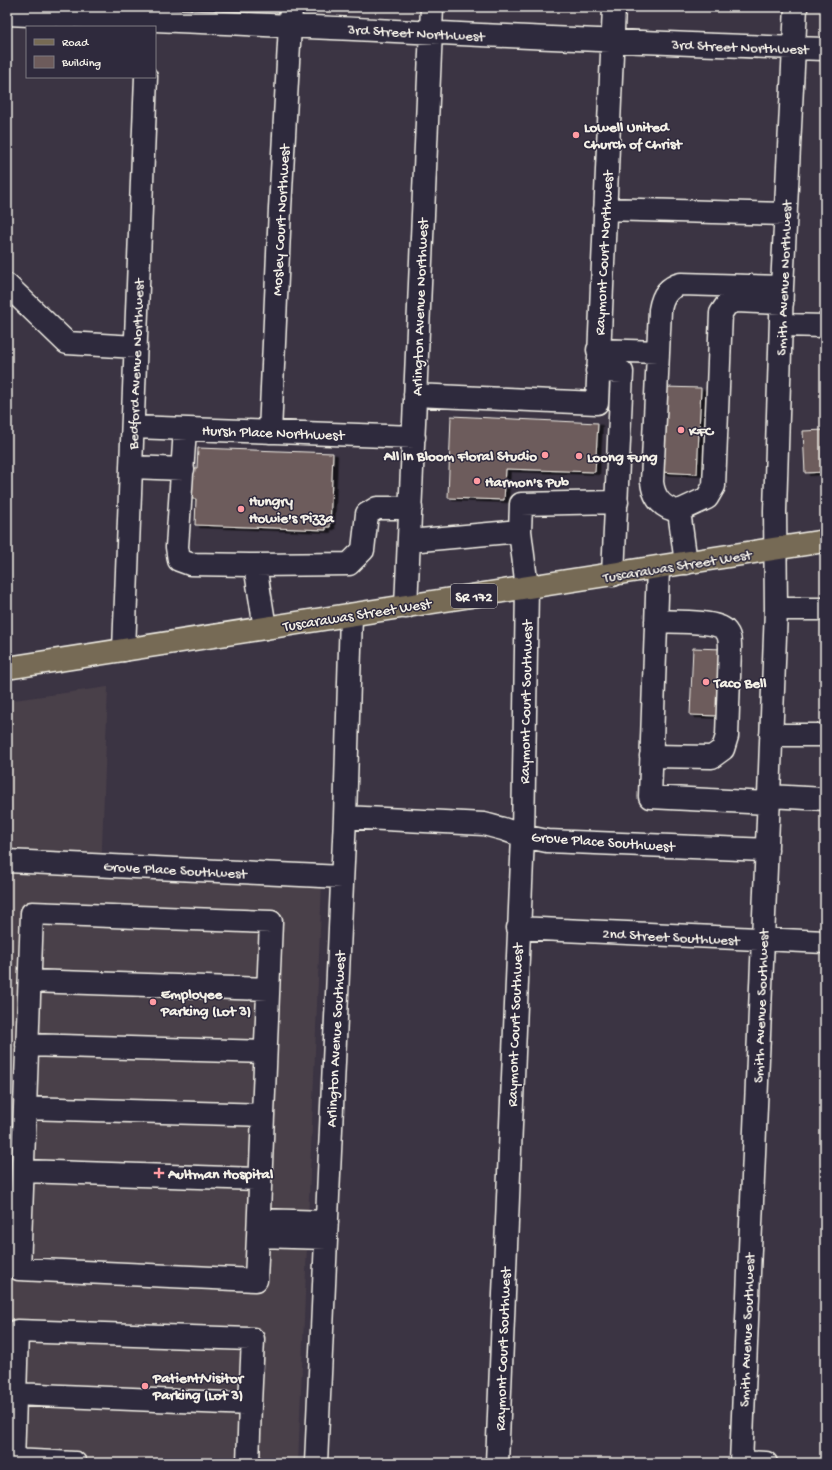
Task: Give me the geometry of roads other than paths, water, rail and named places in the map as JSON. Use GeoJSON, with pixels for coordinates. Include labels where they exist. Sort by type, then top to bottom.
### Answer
{"type":"FeatureCollection","features":[{"type":"Feature","properties":{"kind":"main road","name":"Tuscarawas Street West"},"geometry":{"type":"LineString","coordinates":[[7,668],[825,542]]}},
{"type":"Feature","properties":{"kind":"street","name":"Arlington Avenue Northwest"},"geometry":{"type":"LineString","coordinates":[[406,607],[432,7]]}},
{"type":"Feature","properties":{"kind":"street","name":"Raymont Court Northwest"},"geometry":{"type":"LineString","coordinates":[[415,395],[597,403],[597,371],[614,7]]}},
{"type":"Feature","properties":{"kind":"street","name":"Smith Avenue Northwest"},"geometry":{"type":"LineString","coordinates":[[776,550],[775,511],[782,295],[796,7]]}},
{"type":"Feature","properties":{"kind":"street","name":"3rd Street Northwest"},"geometry":{"type":"LineString","coordinates":[[10,12],[149,18],[291,16],[430,33],[825,49]]}},
{"type":"Feature","properties":{"kind":"street","name":"Mosley Court Northwest"},"geometry":{"type":"LineString","coordinates":[[270,432],[280,209],[291,16]]}},
{"type":"Feature","properties":{"kind":"street","name":"Bedford Avenue Northwest"},"geometry":{"type":"LineString","coordinates":[[124,650],[146,78]]}},
{"type":"Feature","properties":{"kind":"street"},"geometry":{"type":"LineString","coordinates":[[605,209],[786,214]]}},
{"type":"Feature","properties":{"kind":"street"},"geometry":{"type":"LineString","coordinates":[[681,284],[782,295],[736,301],[727,304],[722,310],[714,486],[707,498],[679,511],[669,509],[660,503],[653,486],[661,305],[668,291],[681,284]]}},
{"type":"Feature","properties":{"kind":"street"},"geometry":{"type":"LineString","coordinates":[[7,285],[67,343],[136,347]]}},
{"type":"Feature","properties":{"kind":"street"},"geometry":{"type":"LineString","coordinates":[[781,325],[825,326]]}},
{"type":"Feature","properties":{"kind":"street"},"geometry":{"type":"LineString","coordinates":[[598,350],[658,357]]}},
{"type":"Feature","properties":{"kind":"street"},"geometry":{"type":"LineString","coordinates":[[597,371],[622,372],[613,575]]}},
{"type":"Feature","properties":{"kind":"street","name":"Hursh Place Northwest"},"geometry":{"type":"LineString","coordinates":[[132,427],[414,438]]}},
{"type":"Feature","properties":{"kind":"street"},"geometry":{"type":"LineString","coordinates":[[185,429],[177,547],[179,560],[190,564],[349,564],[364,550],[367,514],[377,508],[411,508]]}},
{"type":"Feature","properties":{"kind":"street"},"geometry":{"type":"LineString","coordinates":[[131,467],[182,469]]}},
{"type":"Feature","properties":{"kind":"street","name":"Raymont Court Southwest"},"geometry":{"type":"LineString","coordinates":[[497,1463],[523,836],[527,588],[520,531],[521,504],[617,502]]}},
{"type":"Feature","properties":{"kind":"street"},"geometry":{"type":"LineString","coordinates":[[679,511],[686,563]]}},
{"type":"Feature","properties":{"kind":"street"},"geometry":{"type":"LineString","coordinates":[[409,541],[520,531]]}},
{"type":"Feature","properties":{"kind":"street","name":"Smith Avenue Southwest"},"geometry":{"type":"LineString","coordinates":[[741,1462],[769,800],[776,609],[776,550]]}},
{"type":"Feature","properties":{"kind":"street"},"geometry":{"type":"LineString","coordinates":[[255,565],[265,628]]}},
{"type":"Feature","properties":{"kind":"street"},"geometry":{"type":"LineString","coordinates":[[658,568],[650,797],[769,800],[825,799]]}},
{"type":"Feature","properties":{"kind":"street"},"geometry":{"type":"LineString","coordinates":[[776,609],[825,609]]}},
{"type":"Feature","properties":{"kind":"street","name":"Arlington Avenue Southwest"},"geometry":{"type":"LineString","coordinates":[[322,1463],[326,1230],[345,817],[351,615]]}},
{"type":"Feature","properties":{"kind":"street"},"geometry":{"type":"LineString","coordinates":[[652,756],[712,757],[723,749],[726,741],[727,729],[730,648],[727,633],[724,629],[715,625],[656,621]]}},
{"type":"Feature","properties":{"kind":"street"},"geometry":{"type":"LineString","coordinates":[[771,735],[825,735]]}},
{"type":"Feature","properties":{"kind":"street","name":"Grove Place Southwest"},"geometry":{"type":"LineString","coordinates":[[345,817],[484,824],[523,836],[547,841],[767,850]]}},
{"type":"Feature","properties":{"kind":"street","name":"Grove Place Southwest"},"geometry":{"type":"LineString","coordinates":[[7,861],[342,877]]}},
{"type":"Feature","properties":{"kind":"street"},"geometry":{"type":"LineString","coordinates":[[32,913],[271,922],[256,1280],[19,1269],[30,981],[32,913]]}},
{"type":"Feature","properties":{"kind":"street","name":"2nd Street Southwest"},"geometry":{"type":"LineString","coordinates":[[518,928],[825,942]]}},
{"type":"Feature","properties":{"kind":"street"},"geometry":{"type":"LineString","coordinates":[[30,981],[268,989]]}},
{"type":"Feature","properties":{"kind":"street"},"geometry":{"type":"LineString","coordinates":[[27,1045],[265,1052]]}},
{"type":"Feature","properties":{"kind":"street"},"geometry":{"type":"LineString","coordinates":[[25,1108],[263,1115]]}},
{"type":"Feature","properties":{"kind":"street"},"geometry":{"type":"LineString","coordinates":[[23,1171],[260,1179]]}},
{"type":"Feature","properties":{"kind":"street"},"geometry":{"type":"LineString","coordinates":[[258,1228],[326,1230]]}},
{"type":"Feature","properties":{"kind":"street"},"geometry":{"type":"LineString","coordinates":[[75,1463],[13,1462],[17,1331],[253,1339],[248,1463]]}},
{"type":"Feature","properties":{"kind":"street"},"geometry":{"type":"LineString","coordinates":[[15,1394],[250,1404]]}},
{"type":"Feature","properties":{"kind":"street"},"geometry":{"type":"LineString","coordinates":[[741,1462],[766,1463]]}},
{"type":"Feature","properties":{"kind":"place","name":"Lowell United Church of Christ"},"geometry":{"type":"Point","coordinates":[576,135]}},
{"type":"Feature","properties":{"kind":"place","name":"KFC"},"geometry":{"type":"Point","coordinates":[681,430]}},
{"type":"Feature","properties":{"kind":"place","name":"All In Bloom Floral Studio"},"geometry":{"type":"Point","coordinates":[545,455]}},
{"type":"Feature","properties":{"kind":"place","name":"Loong Fung"},"geometry":{"type":"Point","coordinates":[579,456]}},
{"type":"Feature","properties":{"kind":"place","name":"Harmon's Pub"},"geometry":{"type":"Point","coordinates":[477,481]}},
{"type":"Feature","properties":{"kind":"place","name":"Hungry Howie's Pizza"},"geometry":{"type":"Point","coordinates":[241,509]}},
{"type":"Feature","properties":{"kind":"place","name":"Taco Bell"},"geometry":{"type":"Point","coordinates":[706,682]}},
{"type":"Feature","properties":{"kind":"place","name":"Employee Parking (Lot 3)"},"geometry":{"type":"Point","coordinates":[153,1002]}},
{"type":"Feature","properties":{"kind":"place","name":"Aultman Hospital"},"geometry":{"type":"Point","coordinates":[159,1173]}},
{"type":"Feature","properties":{"kind":"place","name":"Patient/Visitor Parking (Lot 3)"},"geometry":{"type":"Point","coordinates":[145,1386]}}]}
